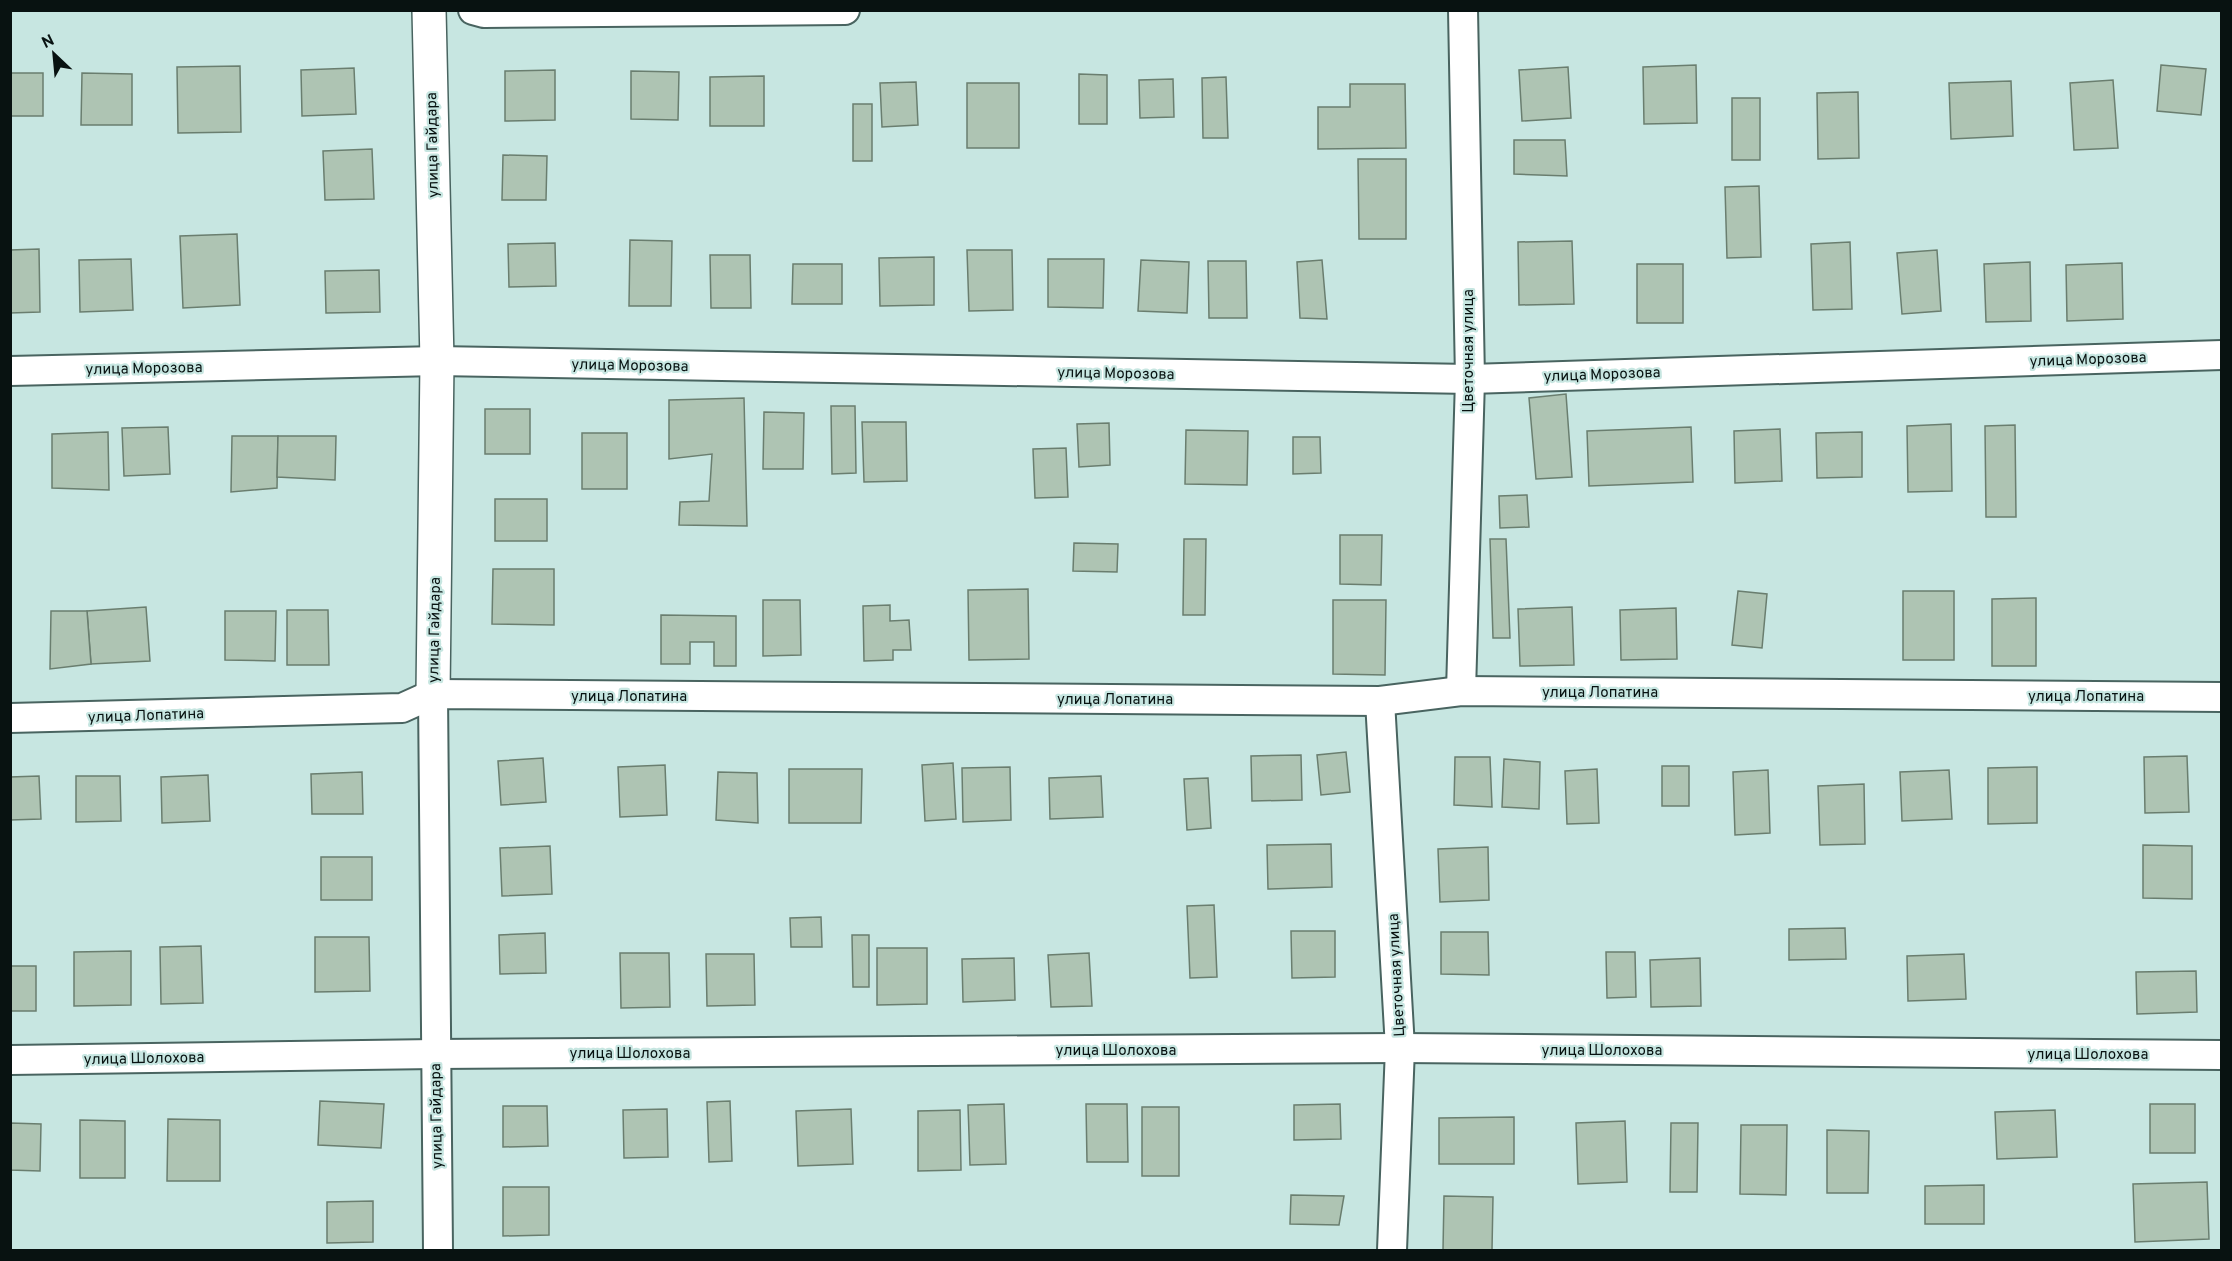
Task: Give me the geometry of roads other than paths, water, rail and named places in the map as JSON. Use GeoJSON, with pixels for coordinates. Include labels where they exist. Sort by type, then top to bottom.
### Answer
{"type":"FeatureCollection","features":[{"type":"Feature","properties":{"kind":"street","name":"улица Гайдара"},"geometry":{"type":"LineString","coordinates":[[429,10],[438,361],[434,694],[438,1251]]}},
{"type":"Feature","properties":{"kind":"street"},"geometry":{"type":"LineString","coordinates":[[473,10],[483,13],[845,10]]}},
{"type":"Feature","properties":{"kind":"street","name":"Цветочная улица"},"geometry":{"type":"LineString","coordinates":[[1461,691],[1470,379],[1463,10]]}},
{"type":"Feature","properties":{"kind":"street","name":"улица Морозова"},"geometry":{"type":"LineString","coordinates":[[10,371],[438,361],[1470,379],[2222,355]]}},
{"type":"Feature","properties":{"kind":"street","name":"улица Лопатина"},"geometry":{"type":"LineString","coordinates":[[10,718],[402,708],[434,694],[1380,701],[1461,691],[2222,697]]}},
{"type":"Feature","properties":{"kind":"street","name":"Цветочная улица"},"geometry":{"type":"LineString","coordinates":[[1380,701],[1400,1048],[1392,1251]]}},
{"type":"Feature","properties":{"kind":"street","name":"улица Шолохова"},"geometry":{"type":"LineString","coordinates":[[10,1060],[435,1054],[1400,1048],[2222,1055]]}}]}
